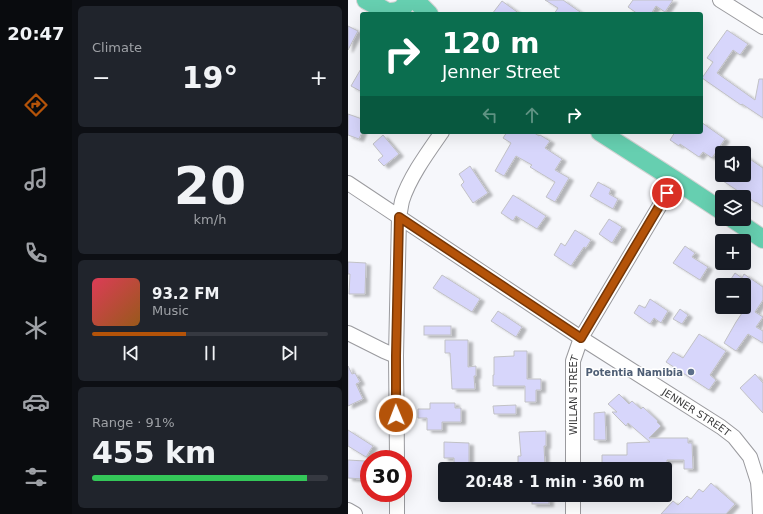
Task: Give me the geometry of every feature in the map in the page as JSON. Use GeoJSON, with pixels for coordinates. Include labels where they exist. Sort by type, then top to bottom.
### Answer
{"type":"FeatureCollection","features":[{"type":"Feature","properties":{"kind":"main road"},"geometry":{"type":"LineString","coordinates":[[366,0],[387,12]]}},
{"type":"Feature","properties":{"kind":"main road"},"geometry":{"type":"LineString","coordinates":[[396,12],[403,8],[407,0]]}},
{"type":"Feature","properties":{"kind":"main road"},"geometry":{"type":"LineString","coordinates":[[415,0],[427,12]]}},
{"type":"Feature","properties":{"kind":"main road"},"geometry":{"type":"LineString","coordinates":[[603,134],[715,207]]}},
{"type":"Feature","properties":{"kind":"main road"},"geometry":{"type":"LineString","coordinates":[[744,226],[763,239]]}},
{"type":"Feature","properties":{"kind":"street"},"geometry":{"type":"LineString","coordinates":[[720,0],[763,27]]}},
{"type":"Feature","properties":{"kind":"street"},"geometry":{"type":"LineString","coordinates":[[397,450],[396,356],[399,217],[403,200],[410,182],[441,134]]}},
{"type":"Feature","properties":{"kind":"street","name":"WILLAN STREET"},"geometry":{"type":"LineString","coordinates":[[573,462],[573,360],[581,338],[675,180]]}},
{"type":"Feature","properties":{"kind":"street","name":"JENNER STREET"},"geometry":{"type":"LineString","coordinates":[[348,183],[581,338],[721,427],[734,437],[750,457],[758,482],[760,514]]}},
{"type":"Feature","properties":{"kind":"street"},"geometry":{"type":"LineString","coordinates":[[348,333],[396,356]]}},
{"type":"Feature","properties":{"kind":"street"},"geometry":{"type":"LineString","coordinates":[[397,502],[397,514]]}},
{"type":"Feature","properties":{"kind":"street"},"geometry":{"type":"LineString","coordinates":[[573,502],[573,514]]}},
{"type":"Feature","properties":{"kind":"street"},"geometry":{"type":"LineString","coordinates":[[348,510],[355,514]]}},
{"type":"Feature","properties":{"kind":"building"},"geometry":{"type":"Polygon","coordinates":[[[545,0],[563,0],[580,12],[555,12],[558,8],[545,0]]]}},
{"type":"Feature","properties":{"kind":"building"},"geometry":{"type":"Polygon","coordinates":[[[633,0],[673,0],[665,12],[656,6],[652,12],[635,12],[628,7],[633,0]]]}},
{"type":"Feature","properties":{"kind":"building"},"geometry":{"type":"Polygon","coordinates":[[[502,1],[517,12],[494,12],[502,1]]]}},
{"type":"Feature","properties":{"kind":"building"},"geometry":{"type":"Polygon","coordinates":[[[348,26],[358,31],[348,50],[348,26]]]}},
{"type":"Feature","properties":{"kind":"building"},"geometry":{"type":"Polygon","coordinates":[[[727,30],[748,44],[740,55],[733,50],[717,73],[755,100],[759,79],[763,79],[763,118],[703,79],[713,62],[707,58],[727,30]]]}},
{"type":"Feature","properties":{"kind":"building"},"geometry":{"type":"Polygon","coordinates":[[[360,70],[360,91],[351,86],[360,70]]]}},
{"type":"Feature","properties":{"kind":"building"},"geometry":{"type":"Polygon","coordinates":[[[348,114],[360,118],[361,134],[359,139],[348,135],[348,114]]]}},
{"type":"Feature","properties":{"kind":"building"},"geometry":{"type":"Polygon","coordinates":[[[703,123],[725,139],[720,146],[715,146],[715,154],[712,158],[703,152],[699,157],[680,144],[679,146],[670,140],[674,134],[703,134],[703,123]]]}},
{"type":"Feature","properties":{"kind":"building"},"geometry":{"type":"Polygon","coordinates":[[[506,134],[536,134],[550,141],[545,148],[562,159],[555,170],[569,178],[555,202],[546,197],[555,182],[530,167],[532,165],[516,156],[504,176],[495,171],[511,143],[503,138],[506,134]]]}},
{"type":"Feature","properties":{"kind":"building"},"geometry":{"type":"Polygon","coordinates":[[[383,135],[399,154],[384,166],[378,160],[383,156],[373,144],[383,135]]]}},
{"type":"Feature","properties":{"kind":"building"},"geometry":{"type":"Polygon","coordinates":[[[751,160],[763,168],[763,207],[751,200],[751,190],[736,190],[724,182],[751,182],[751,160]]]}},
{"type":"Feature","properties":{"kind":"building"},"geometry":{"type":"Polygon","coordinates":[[[470,166],[488,193],[473,203],[461,185],[464,182],[459,174],[470,166]]]}},
{"type":"Feature","properties":{"kind":"building"},"geometry":{"type":"Polygon","coordinates":[[[598,182],[611,189],[609,194],[618,199],[613,209],[590,196],[598,182]]]}},
{"type":"Feature","properties":{"kind":"building"},"geometry":{"type":"Polygon","coordinates":[[[513,195],[546,216],[537,229],[516,216],[513,221],[501,213],[513,195]]]}},
{"type":"Feature","properties":{"kind":"building"},"geometry":{"type":"Polygon","coordinates":[[[609,219],[622,227],[612,243],[599,234],[609,219]]]}},
{"type":"Feature","properties":{"kind":"building"},"geometry":{"type":"Polygon","coordinates":[[[575,230],[591,240],[586,248],[584,247],[571,266],[554,255],[561,243],[565,246],[575,230]]]}},
{"type":"Feature","properties":{"kind":"building"},"geometry":{"type":"Polygon","coordinates":[[[685,246],[695,253],[692,257],[708,267],[700,280],[673,263],[685,246]]]}},
{"type":"Feature","properties":{"kind":"building"},"geometry":{"type":"Polygon","coordinates":[[[348,262],[366,263],[365,294],[349,294],[350,274],[348,274],[348,262]]]}},
{"type":"Feature","properties":{"kind":"building"},"geometry":{"type":"Polygon","coordinates":[[[735,273],[742,278],[732,278],[735,273]]]}},
{"type":"Feature","properties":{"kind":"building"},"geometry":{"type":"Polygon","coordinates":[[[744,274],[750,278],[742,278],[744,274]]]}},
{"type":"Feature","properties":{"kind":"building"},"geometry":{"type":"Polygon","coordinates":[[[442,275],[480,299],[472,312],[433,288],[442,275]]]}},
{"type":"Feature","properties":{"kind":"building"},"geometry":{"type":"Polygon","coordinates":[[[751,279],[763,287],[763,300],[755,312],[763,317],[756,327],[763,331],[763,343],[748,334],[736,351],[724,343],[741,314],[751,314],[751,279]]]}},
{"type":"Feature","properties":{"kind":"building"},"geometry":{"type":"Polygon","coordinates":[[[650,299],[668,311],[661,323],[654,318],[650,324],[634,313],[639,305],[645,308],[650,299]]]}},
{"type":"Feature","properties":{"kind":"building"},"geometry":{"type":"Polygon","coordinates":[[[680,309],[688,315],[682,324],[673,319],[680,309]]]}},
{"type":"Feature","properties":{"kind":"building"},"geometry":{"type":"Polygon","coordinates":[[[498,311],[522,327],[516,337],[491,321],[498,311]]]}},
{"type":"Feature","properties":{"kind":"building"},"geometry":{"type":"Polygon","coordinates":[[[424,326],[451,326],[451,335],[424,335],[424,326]]]}},
{"type":"Feature","properties":{"kind":"building"},"geometry":{"type":"Polygon","coordinates":[[[699,334],[726,351],[710,375],[716,380],[709,390],[666,362],[673,352],[683,358],[699,334]]]}},
{"type":"Feature","properties":{"kind":"building"},"geometry":{"type":"Polygon","coordinates":[[[445,340],[468,340],[468,367],[476,366],[476,376],[474,376],[475,389],[452,389],[450,353],[445,353],[445,340]]]}},
{"type":"Feature","properties":{"kind":"building"},"geometry":{"type":"Polygon","coordinates":[[[514,351],[527,351],[527,379],[541,379],[541,390],[536,390],[536,402],[525,402],[525,386],[493,386],[494,357],[514,356],[514,351]]]}},
{"type":"Feature","properties":{"kind":"building"},"geometry":{"type":"Polygon","coordinates":[[[348,366],[352,374],[355,373],[360,382],[356,384],[363,399],[348,406],[348,366]]]}},
{"type":"Feature","properties":{"kind":"building"},"geometry":{"type":"Polygon","coordinates":[[[755,374],[763,383],[763,413],[740,388],[755,374]]]}},
{"type":"Feature","properties":{"kind":"building"},"geometry":{"type":"Polygon","coordinates":[[[619,394],[629,404],[632,401],[641,409],[643,407],[658,421],[657,422],[661,426],[649,438],[688,438],[688,443],[692,443],[693,469],[684,469],[684,460],[667,460],[667,462],[602,462],[602,455],[627,455],[627,443],[650,442],[628,423],[626,426],[612,412],[617,412],[608,404],[619,394]]]}},
{"type":"Feature","properties":{"kind":"building"},"geometry":{"type":"Polygon","coordinates":[[[430,403],[455,403],[455,408],[461,408],[461,422],[442,422],[442,430],[427,430],[427,418],[418,418],[418,409],[430,409],[430,403]]]}},
{"type":"Feature","properties":{"kind":"building"},"geometry":{"type":"Polygon","coordinates":[[[516,405],[516,414],[494,414],[493,406],[516,405]]]}},
{"type":"Feature","properties":{"kind":"building"},"geometry":{"type":"Polygon","coordinates":[[[605,412],[606,440],[594,440],[594,413],[605,412]]]}},
{"type":"Feature","properties":{"kind":"building"},"geometry":{"type":"Polygon","coordinates":[[[348,430],[373,446],[370,450],[360,450],[360,453],[348,446],[348,430]]]}},
{"type":"Feature","properties":{"kind":"building"},"geometry":{"type":"Polygon","coordinates":[[[546,431],[546,446],[544,446],[545,462],[518,462],[518,456],[521,456],[519,432],[546,431]]]}},
{"type":"Feature","properties":{"kind":"building"},"geometry":{"type":"Polygon","coordinates":[[[444,442],[469,443],[469,462],[454,462],[454,458],[444,458],[444,442]]]}},
{"type":"Feature","properties":{"kind":"building"},"geometry":{"type":"Polygon","coordinates":[[[348,460],[360,461],[360,479],[348,478],[348,460]]]}},
{"type":"Feature","properties":{"kind":"building"},"geometry":{"type":"Polygon","coordinates":[[[711,483],[735,504],[726,514],[661,514],[673,501],[678,505],[687,496],[691,499],[699,489],[703,492],[711,483]]]}},
{"type":"Feature","properties":{"kind":"building"},"geometry":{"type":"Polygon","coordinates":[[[532,502],[549,502],[549,504],[532,504],[532,502]]]}},
{"type":"Feature","properties":{"kind":"place","name":"Potentia Namibia"},"geometry":{"type":"Point","coordinates":[691,372]}},
{"type":"Feature","properties":{"kind":"route"},"geometry":{"type":"LineString","coordinates":[[396,415],[399,217],[581,338],[667,193]]}}]}
